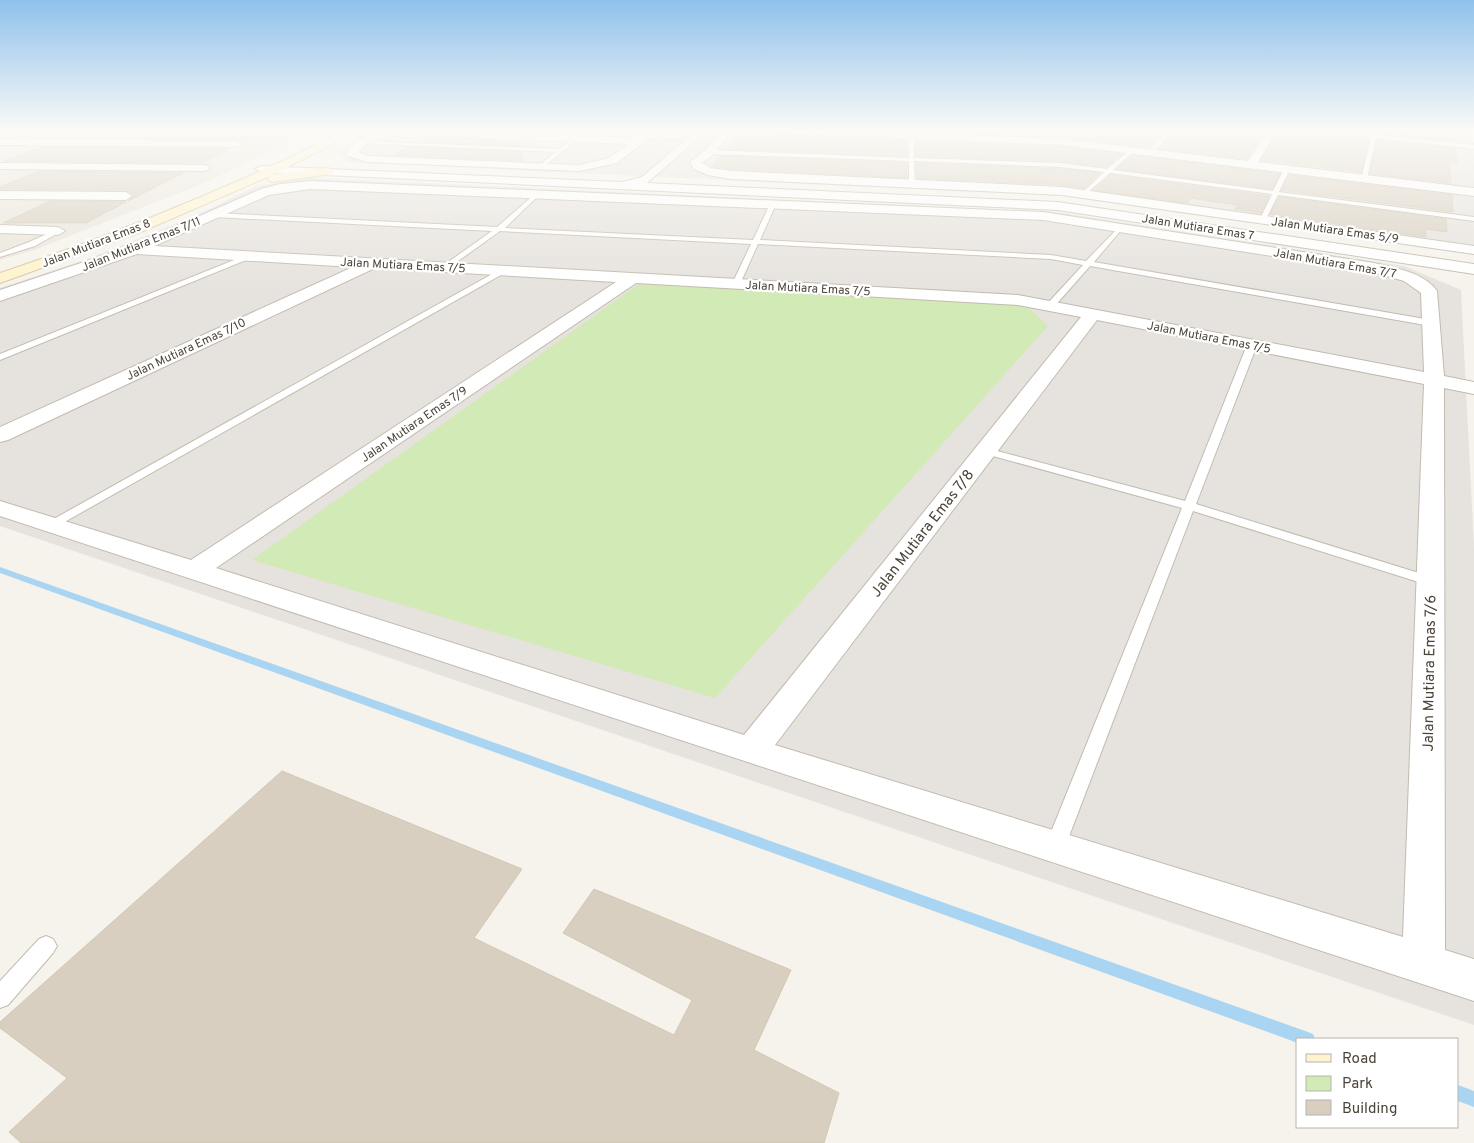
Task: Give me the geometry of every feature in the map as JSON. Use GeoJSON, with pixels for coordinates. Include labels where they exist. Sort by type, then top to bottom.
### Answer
{"type":"FeatureCollection","features":[{"type":"Feature","properties":{"kind":"main road","name":"Jalan Mutiara Emas 8"},"geometry":{"type":"LineString","coordinates":[[0,267],[64,246],[230,183]]}},
{"type":"Feature","properties":{"kind":"main road","name":"Jalan Mutiara Emas 8"},"geometry":{"type":"LineString","coordinates":[[0,278],[82,251],[243,184]]}},
{"type":"Feature","properties":{"kind":"street","name":"Jalan Mutiara Emas 7"},"geometry":{"type":"LineString","coordinates":[[576,183],[605,185],[625,183]]}},
{"type":"Feature","properties":{"kind":"street"},"geometry":{"type":"LineString","coordinates":[[605,185],[625,183]]}},
{"type":"Feature","properties":{"kind":"street","name":"Jalan Mutiara Emas 7"},"geometry":{"type":"LineString","coordinates":[[664,183],[1058,206],[1474,270]]}},
{"type":"Feature","properties":{"kind":"street","name":"Jalan Mutiara Emas 7"},"geometry":{"type":"LineString","coordinates":[[676,183],[1058,198],[1474,262]]}},
{"type":"Feature","properties":{"kind":"street","name":"Jalan Mutiara Emas 5/9"},"geometry":{"type":"LineString","coordinates":[[931,183],[1085,194],[1474,250]]}},
{"type":"Feature","properties":{"kind":"street"},"geometry":{"type":"LineString","coordinates":[[1401,183],[1474,192]]}},
{"type":"Feature","properties":{"kind":"street","name":"Jalan Mutiara Emas 7/7"},"geometry":{"type":"LineString","coordinates":[[310,185],[1040,216],[1393,272],[1410,278],[1429,291],[1434,381]]}},
{"type":"Feature","properties":{"kind":"street","name":"Jalan Mutiara Emas 7/11"},"geometry":{"type":"LineString","coordinates":[[0,296],[134,250],[272,190],[310,185]]}},
{"type":"Feature","properties":{"kind":"street"},"geometry":{"type":"LineString","coordinates":[[0,195],[126,196]]}},
{"type":"Feature","properties":{"kind":"street"},"geometry":{"type":"LineString","coordinates":[[0,229],[58,230]]}},
{"type":"Feature","properties":{"kind":"street","name":"Jalan Mutiara Emas 7/5"},"geometry":{"type":"LineString","coordinates":[[134,250],[1018,300],[1474,388]]}},
{"type":"Feature","properties":{"kind":"street"},"geometry":{"type":"LineString","coordinates":[[1407,259],[1442,269],[1474,282]]}},
{"type":"Feature","properties":{"kind":"street","name":"Jalan Mutiara Emas 7/10"},"geometry":{"type":"LineString","coordinates":[[0,435],[372,263]]}},
{"type":"Feature","properties":{"kind":"street","name":"Jalan Mutiara Emas 7/9"},"geometry":{"type":"LineString","coordinates":[[195,570],[633,278]]}},
{"type":"Feature","properties":{"kind":"street","name":"Jalan Mutiara Emas 7/8"},"geometry":{"type":"LineString","coordinates":[[751,751],[1093,314]]}},
{"type":"Feature","properties":{"kind":"street","name":"Jalan Mutiara Emas 7/6"},"geometry":{"type":"LineString","coordinates":[[1424,964],[1434,381]]}},
{"type":"Feature","properties":{"kind":"street"},"geometry":{"type":"LineString","coordinates":[[0,508],[751,751],[1474,980]]}},
{"type":"Feature","properties":{"kind":"lane"},"geometry":{"type":"LineString","coordinates":[[1085,194],[1097,183]]}},
{"type":"Feature","properties":{"kind":"lane"},"geometry":{"type":"LineString","coordinates":[[1203,183],[1474,219]]}},
{"type":"Feature","properties":{"kind":"lane"},"geometry":{"type":"LineString","coordinates":[[1263,219],[1281,183]]}},
{"type":"Feature","properties":{"kind":"lane"},"geometry":{"type":"LineString","coordinates":[[447,267],[499,229],[536,195]]}},
{"type":"Feature","properties":{"kind":"lane"},"geometry":{"type":"LineString","coordinates":[[736,284],[773,204]]}},
{"type":"Feature","properties":{"kind":"lane"},"geometry":{"type":"LineString","coordinates":[[213,215],[1050,257],[1431,323]]}},
{"type":"Feature","properties":{"kind":"lane"},"geometry":{"type":"LineString","coordinates":[[1050,306],[1120,228]]}},
{"type":"Feature","properties":{"kind":"lane"},"geometry":{"type":"LineString","coordinates":[[0,256],[32,244],[58,230]]}},
{"type":"Feature","properties":{"kind":"lane"},"geometry":{"type":"LineString","coordinates":[[0,357],[252,256]]}},
{"type":"Feature","properties":{"kind":"lane"},"geometry":{"type":"LineString","coordinates":[[49,525],[504,271]]}},
{"type":"Feature","properties":{"kind":"lane"},"geometry":{"type":"LineString","coordinates":[[1055,847],[1252,346]]}},
{"type":"Feature","properties":{"kind":"lane"},"geometry":{"type":"LineString","coordinates":[[986,451],[1189,506],[1430,581]]}},
{"type":"Feature","properties":{"kind":"lane"},"geometry":{"type":"LineString","coordinates":[[0,997],[46,946]]}},
{"type":"Feature","properties":{"kind":"shaded area"},"geometry":{"type":"Polygon","coordinates":[[[0,183],[203,183],[34,250],[0,260],[0,183]]]}},
{"type":"Feature","properties":{"kind":"shaded area"},"geometry":{"type":"Polygon","coordinates":[[[274,183],[427,183],[1058,212],[1404,266],[1461,290],[1474,547],[1474,1025],[0,526],[0,288],[90,258],[193,217],[256,186],[274,183]]]}},
{"type":"Feature","properties":{"kind":"shaded area"},"geometry":{"type":"Polygon","coordinates":[[[796,183],[1474,183],[1474,254],[1062,196],[796,183]]]}},
{"type":"Feature","properties":{"kind":"green space"},"geometry":{"type":"Polygon","coordinates":[[[639,284],[1007,303],[1030,309],[1048,326],[715,698],[252,560],[639,284]]]}},
{"type":"Feature","properties":{"kind":"building"},"geometry":{"type":"Polygon","coordinates":[[[9,183],[163,183],[128,201],[134,195],[126,190],[0,189],[0,187],[9,183]]]}},
{"type":"Feature","properties":{"kind":"building"},"geometry":{"type":"Polygon","coordinates":[[[1028,183],[1089,183],[1084,188],[1028,183]]]}},
{"type":"Feature","properties":{"kind":"building"},"geometry":{"type":"Polygon","coordinates":[[[1102,183],[1174,183],[1269,196],[1261,213],[1235,209],[1238,205],[1190,198],[1187,203],[1094,190],[1102,183]]]}},
{"type":"Feature","properties":{"kind":"building"},"geometry":{"type":"Polygon","coordinates":[[[1228,183],[1275,183],[1272,189],[1228,183]]]}},
{"type":"Feature","properties":{"kind":"building"},"geometry":{"type":"Polygon","coordinates":[[[1285,183],[1357,183],[1452,195],[1453,212],[1282,190],[1285,183]]]}},
{"type":"Feature","properties":{"kind":"building"},"geometry":{"type":"Polygon","coordinates":[[[1279,197],[1446,219],[1447,232],[1425,229],[1426,237],[1270,214],[1279,197]]]}},
{"type":"Feature","properties":{"kind":"building"},"geometry":{"type":"Polygon","coordinates":[[[50,201],[126,202],[86,223],[3,223],[50,201]]]}},
{"type":"Feature","properties":{"kind":"building"},"geometry":{"type":"Polygon","coordinates":[[[282,771],[522,869],[474,938],[674,1035],[692,1000],[563,933],[594,889],[791,970],[754,1050],[839,1093],[824,1143],[21,1143],[9,1132],[67,1078],[0,1028],[0,1022],[282,771]]]}},
{"type":"Feature","properties":{"kind":"waterway"},"geometry":{"type":"LineString","coordinates":[[0,570],[1305,1038]]}},
{"type":"Feature","properties":{"kind":"waterway"},"geometry":{"type":"LineString","coordinates":[[1459,1093],[1474,1099]]}}]}
